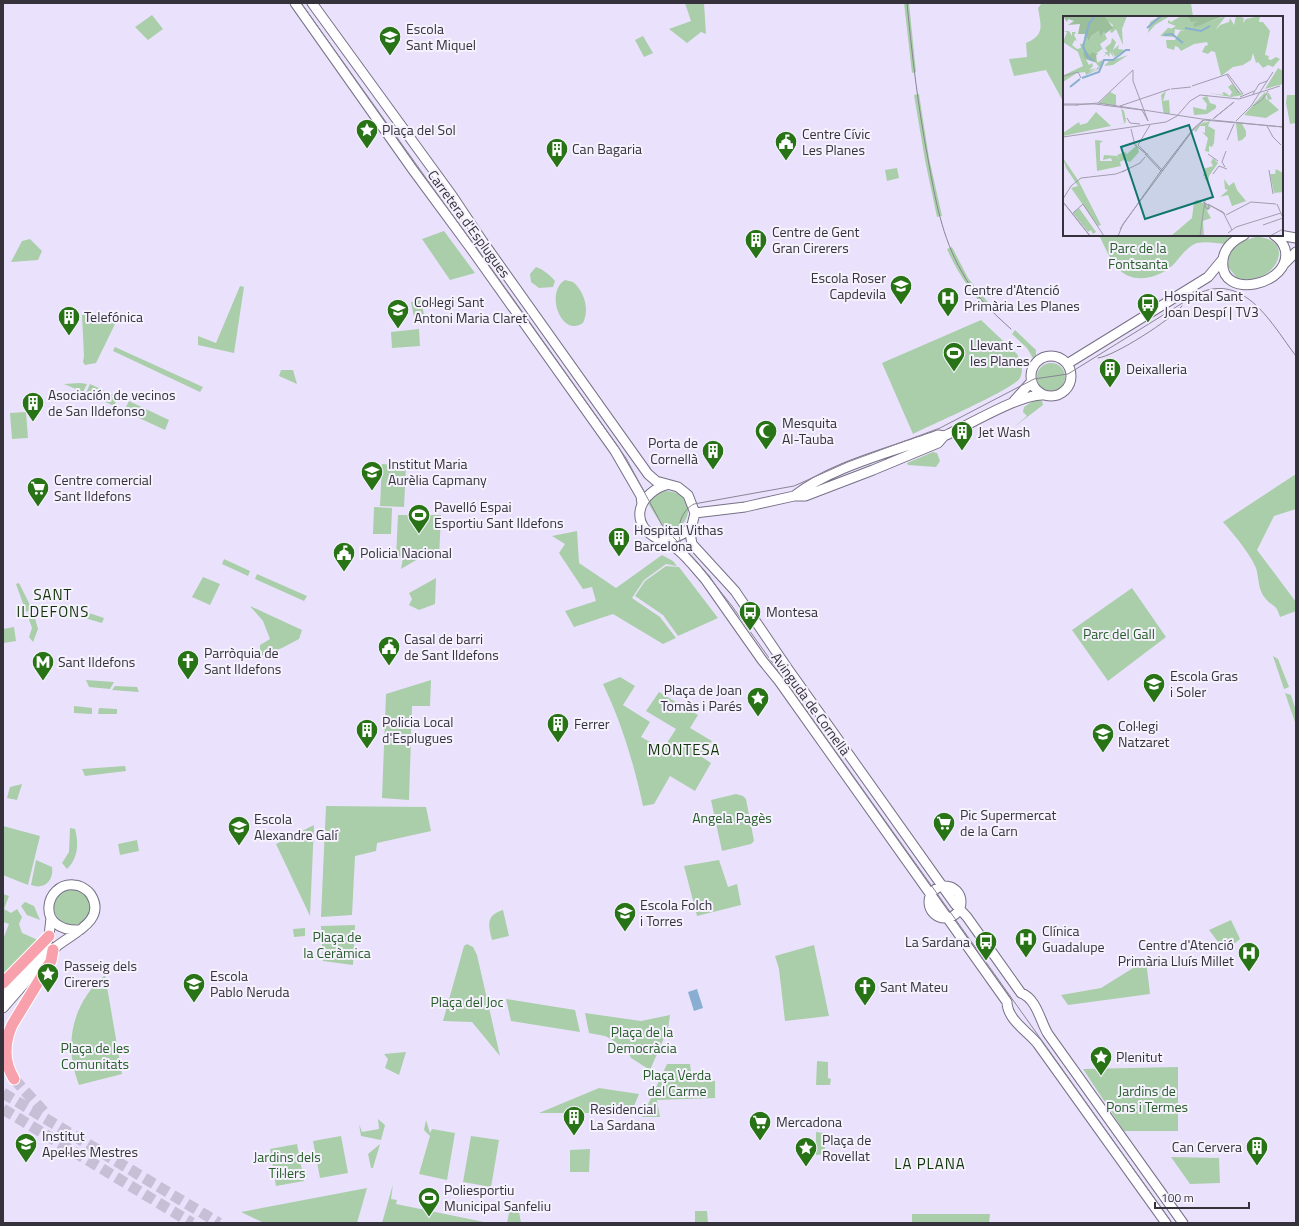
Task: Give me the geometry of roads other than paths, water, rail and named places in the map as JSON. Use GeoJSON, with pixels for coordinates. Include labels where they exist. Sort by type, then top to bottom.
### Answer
{"type":"FeatureCollection","features":[{"type":"Feature","properties":{"kind":"highway"},"geometry":{"type":"LineString","coordinates":[[3,983],[49,936]]}},
{"type":"Feature","properties":{"kind":"highway"},"geometry":{"type":"LineString","coordinates":[[14,1079],[6,1059],[7,1036],[12,1025],[51,961],[53,950]]}},
{"type":"Feature","properties":{"kind":"street","name":"Carretera d'Esplugues"},"geometry":{"type":"LineString","coordinates":[[295,3],[412,170],[475,254],[615,451],[641,496],[642,504],[640,514],[642,522]]}},
{"type":"Feature","properties":{"kind":"street","name":"Carretera d'Esplugues"},"geometry":{"type":"LineString","coordinates":[[312,3],[450,193],[483,242],[648,474],[656,481],[666,485],[678,487],[684,491],[692,503],[695,513]]}},
{"type":"Feature","properties":{"kind":"street"},"geometry":{"type":"LineString","coordinates":[[1067,364],[1208,277],[1223,259],[1227,247],[1243,236]]}},
{"type":"Feature","properties":{"kind":"street"},"geometry":{"type":"LineString","coordinates":[[1275,236],[1281,241],[1284,247],[1285,259],[1283,265]]}},
{"type":"Feature","properties":{"kind":"street"},"geometry":{"type":"LineString","coordinates":[[1283,236],[1296,238]]}},
{"type":"Feature","properties":{"kind":"street"},"geometry":{"type":"LineString","coordinates":[[1208,277],[1232,281],[1243,285],[1263,282],[1278,272],[1296,252]]}},
{"type":"Feature","properties":{"kind":"street"},"geometry":{"type":"LineString","coordinates":[[1223,259],[1224,272],[1232,281]]}},
{"type":"Feature","properties":{"kind":"street"},"geometry":{"type":"LineString","coordinates":[[695,513],[745,507],[794,496],[802,490],[846,468],[938,435],[944,436],[1013,402],[1033,395],[1044,395],[1056,395],[1067,388],[1071,377],[1067,364],[1058,357],[1050,356],[1042,358],[1036,363],[1032,371],[1032,381],[1036,390],[1044,395]]}},
{"type":"Feature","properties":{"kind":"street"},"geometry":{"type":"LineString","coordinates":[[1013,402],[1032,381]]}},
{"type":"Feature","properties":{"kind":"street"},"geometry":{"type":"LineString","coordinates":[[642,504],[650,492],[666,485]]}},
{"type":"Feature","properties":{"kind":"street","name":"Avinguda de Cornellà"},"geometry":{"type":"LineString","coordinates":[[695,513],[690,533],[692,544],[735,591],[791,674],[942,886]]}},
{"type":"Feature","properties":{"kind":"street","name":"Avinguda de Cornellà"},"geometry":{"type":"LineString","coordinates":[[642,522],[653,536],[661,539],[681,553],[705,579],[931,893]]}},
{"type":"Feature","properties":{"kind":"street"},"geometry":{"type":"LineString","coordinates":[[661,539],[671,539],[679,536],[692,524]]}},
{"type":"Feature","properties":{"kind":"street"},"geometry":{"type":"LineString","coordinates":[[3,1008],[53,950],[80,930],[91,920],[95,905],[91,894],[80,886],[66,885],[57,890],[49,902],[51,916],[54,924],[64,929],[80,930]]}},
{"type":"Feature","properties":{"kind":"street"},"geometry":{"type":"LineString","coordinates":[[960,909],[957,913],[948,918],[940,918],[933,913],[929,906],[931,893],[934,889],[942,886],[960,909],[1021,993],[1028,998],[1042,1016],[1042,1023],[1051,1039],[1183,1223]]}},
{"type":"Feature","properties":{"kind":"street"},"geometry":{"type":"LineString","coordinates":[[3,998],[45,948],[49,936],[51,916]]}},
{"type":"Feature","properties":{"kind":"street"},"geometry":{"type":"LineString","coordinates":[[948,918],[1006,1002],[1007,1009],[1037,1043],[1166,1223]]}},
{"type":"Feature","properties":{"kind":"street"},"geometry":{"type":"LineString","coordinates":[[1006,1002],[1015,994],[1021,993]]}},
{"type":"Feature","properties":{"kind":"street"},"geometry":{"type":"LineString","coordinates":[[1026,1032],[1037,1030],[1042,1023]]}},
{"type":"Feature","properties":{"kind":"water"},"geometry":{"type":"Polygon","coordinates":[[[697,989],[703,1008],[694,1011],[688,992],[697,989]]]}},
{"type":"Feature","properties":{"kind":"tunnel"},"geometry":{"type":"LineString","coordinates":[[14,1079],[46,1114]]}},
{"type":"Feature","properties":{"kind":"tunnel"},"geometry":{"type":"LineString","coordinates":[[3,1093],[219,1223]]}},
{"type":"Feature","properties":{"kind":"tunnel"},"geometry":{"type":"LineString","coordinates":[[3,1109],[192,1223]]}},
{"type":"Feature","properties":{"kind":"tram line"},"geometry":{"type":"LineString","coordinates":[[301,3],[626,458],[662,525],[701,567],[732,606],[1172,1223]]}},
{"type":"Feature","properties":{"kind":"tram line"},"geometry":{"type":"LineString","coordinates":[[907,3],[921,120],[933,188],[944,232],[955,259],[972,288],[990,310],[1011,329]]}},
{"type":"Feature","properties":{"kind":"tram line"},"geometry":{"type":"LineString","coordinates":[[683,547],[679,535],[680,523],[685,512],[694,504],[794,486],[848,462],[940,428],[1034,379],[1068,374],[1197,294],[1214,289],[1229,290],[1243,295],[1256,305],[1267,317],[1296,356]]}},
{"type":"Feature","properties":{"kind":"tram line"},"geometry":{"type":"LineString","coordinates":[[1098,358],[1117,351],[1156,328],[1182,306]]}},
{"type":"Feature","properties":{"kind":"place","name":"Escola Sant Miquel"},"geometry":{"type":"Point","coordinates":[390,56]}},
{"type":"Feature","properties":{"kind":"place","name":"Plaça del Sol"},"geometry":{"type":"Point","coordinates":[367,150]}},
{"type":"Feature","properties":{"kind":"place","name":"Centre Cívic Les Planes"},"geometry":{"type":"Point","coordinates":[786,162]}},
{"type":"Feature","properties":{"kind":"place","name":"Can Bagaria"},"geometry":{"type":"Point","coordinates":[557,168]}},
{"type":"Feature","properties":{"kind":"place","name":"Centre de Gent Gran Cirerers"},"geometry":{"type":"Point","coordinates":[756,260]}},
{"type":"Feature","properties":{"kind":"place","name":"Escola Roser Capdevila"},"geometry":{"type":"Point","coordinates":[901,306]}},
{"type":"Feature","properties":{"kind":"place","name":"Centre d'Atenció Primària Les Planes"},"geometry":{"type":"Point","coordinates":[948,318]}},
{"type":"Feature","properties":{"kind":"place","name":"Hospital Sant Joan Despí | TV3"},"geometry":{"type":"Point","coordinates":[1148,324]}},
{"type":"Feature","properties":{"kind":"place","name":"Col·legi Sant Antoni Maria Claret"},"geometry":{"type":"Point","coordinates":[398,330]}},
{"type":"Feature","properties":{"kind":"place","name":"Telefónica"},"geometry":{"type":"Point","coordinates":[69,336]}},
{"type":"Feature","properties":{"kind":"place","name":"Llevant - les Planes"},"geometry":{"type":"Point","coordinates":[954,372]}},
{"type":"Feature","properties":{"kind":"place","name":"Deixalleria"},"geometry":{"type":"Point","coordinates":[1110,388]}},
{"type":"Feature","properties":{"kind":"place","name":"Asociación de vecinos de San Ildefonso"},"geometry":{"type":"Point","coordinates":[33,422]}},
{"type":"Feature","properties":{"kind":"place","name":"Mesquita Al-Tauba"},"geometry":{"type":"Point","coordinates":[766,450]}},
{"type":"Feature","properties":{"kind":"place","name":"Jet Wash"},"geometry":{"type":"Point","coordinates":[962,452]}},
{"type":"Feature","properties":{"kind":"place","name":"Porta de Cornellà"},"geometry":{"type":"Point","coordinates":[713,470]}},
{"type":"Feature","properties":{"kind":"place","name":"Institut Maria Aurèlia Capmany"},"geometry":{"type":"Point","coordinates":[372,492]}},
{"type":"Feature","properties":{"kind":"place","name":"Centre comercial Sant Ildefons"},"geometry":{"type":"Point","coordinates":[38,508]}},
{"type":"Feature","properties":{"kind":"place","name":"Pavelló Espai Esportiu Sant Ildefons"},"geometry":{"type":"Point","coordinates":[419,534]}},
{"type":"Feature","properties":{"kind":"place","name":"Hospital Vithas Barcelona"},"geometry":{"type":"Point","coordinates":[619,558]}},
{"type":"Feature","properties":{"kind":"place","name":"Policia Nacional"},"geometry":{"type":"Point","coordinates":[344,572]}},
{"type":"Feature","properties":{"kind":"place","name":"Montesa"},"geometry":{"type":"Point","coordinates":[750,632]}},
{"type":"Feature","properties":{"kind":"place","name":"Casal de barri de Sant Ildefons"},"geometry":{"type":"Point","coordinates":[389,666]}},
{"type":"Feature","properties":{"kind":"place","name":"Parròquia de Sant Ildefons"},"geometry":{"type":"Point","coordinates":[188,680]}},
{"type":"Feature","properties":{"kind":"place","name":"Sant Ildefons"},"geometry":{"type":"Point","coordinates":[43,682]}},
{"type":"Feature","properties":{"kind":"place","name":"Escola Gras i Soler"},"geometry":{"type":"Point","coordinates":[1154,704]}},
{"type":"Feature","properties":{"kind":"place","name":"Plaça de Joan Tomàs i Parés"},"geometry":{"type":"Point","coordinates":[758,718]}},
{"type":"Feature","properties":{"kind":"place","name":"Ferrer"},"geometry":{"type":"Point","coordinates":[558,744]}},
{"type":"Feature","properties":{"kind":"place","name":"Policia Local d'Esplugues"},"geometry":{"type":"Point","coordinates":[367,750]}},
{"type":"Feature","properties":{"kind":"place","name":"Col·legi Natzaret"},"geometry":{"type":"Point","coordinates":[1103,754]}},
{"type":"Feature","properties":{"kind":"place","name":"Pic Supermercat de la Carn"},"geometry":{"type":"Point","coordinates":[944,842]}},
{"type":"Feature","properties":{"kind":"place","name":"Escola Alexandre Galí"},"geometry":{"type":"Point","coordinates":[239,846]}},
{"type":"Feature","properties":{"kind":"place","name":"Escola Folch i Torres"},"geometry":{"type":"Point","coordinates":[625,932]}},
{"type":"Feature","properties":{"kind":"place","name":"Clínica Guadalupe"},"geometry":{"type":"Point","coordinates":[1026,958]}},
{"type":"Feature","properties":{"kind":"place","name":"La Sardana"},"geometry":{"type":"Point","coordinates":[986,962]}},
{"type":"Feature","properties":{"kind":"place","name":"Centre d'Atenció Primària Lluís Millet"},"geometry":{"type":"Point","coordinates":[1249,972]}},
{"type":"Feature","properties":{"kind":"place","name":"Passeig dels Cirerers"},"geometry":{"type":"Point","coordinates":[48,994]}},
{"type":"Feature","properties":{"kind":"place","name":"Escola Pablo Neruda"},"geometry":{"type":"Point","coordinates":[194,1004]}},
{"type":"Feature","properties":{"kind":"place","name":"Sant Mateu"},"geometry":{"type":"Point","coordinates":[865,1006]}},
{"type":"Feature","properties":{"kind":"place","name":"Plenitut"},"geometry":{"type":"Point","coordinates":[1101,1076]}},
{"type":"Feature","properties":{"kind":"place","name":"Residencial La Sardana"},"geometry":{"type":"Point","coordinates":[574,1136]}},
{"type":"Feature","properties":{"kind":"place","name":"Mercadona"},"geometry":{"type":"Point","coordinates":[760,1142]}},
{"type":"Feature","properties":{"kind":"place","name":"Institut Apel·les Mestres"},"geometry":{"type":"Point","coordinates":[26,1164]}},
{"type":"Feature","properties":{"kind":"place","name":"Can Cervera"},"geometry":{"type":"Point","coordinates":[1257,1166]}},
{"type":"Feature","properties":{"kind":"place","name":"Plaça de Rovellat"},"geometry":{"type":"Point","coordinates":[806,1168]}},
{"type":"Feature","properties":{"kind":"place","name":"Poliesportiu Municipal Sanfeliu"},"geometry":{"type":"Point","coordinates":[429,1218]}},
{"type":"Feature","properties":{"kind":"district","name":"SANT ILDEFONS"},"geometry":{"type":"Point","coordinates":[53,604]}},
{"type":"Feature","properties":{"kind":"district","name":"MONTESA"},"geometry":{"type":"Point","coordinates":[684,750]}},
{"type":"Feature","properties":{"kind":"district","name":"LA PLANA"},"geometry":{"type":"Point","coordinates":[930,1164]}},
{"type":"Feature","properties":{"kind":"park label","name":"Parc de la Fontsanta"},"geometry":{"type":"Point","coordinates":[1138,256]}},
{"type":"Feature","properties":{"kind":"park label","name":"Parc del Gall"},"geometry":{"type":"Point","coordinates":[1119,634]}},
{"type":"Feature","properties":{"kind":"park label","name":"Angela Pagès"},"geometry":{"type":"Point","coordinates":[732,818]}},
{"type":"Feature","properties":{"kind":"park label","name":"Plaça de la Ceràmica"},"geometry":{"type":"Point","coordinates":[337,946]}},
{"type":"Feature","properties":{"kind":"park label","name":"Plaça del Joc"},"geometry":{"type":"Point","coordinates":[467,1002]}},
{"type":"Feature","properties":{"kind":"park label","name":"Plaça de la Democràcia"},"geometry":{"type":"Point","coordinates":[642,1040]}},
{"type":"Feature","properties":{"kind":"park label","name":"Plaça de les Comunitats"},"geometry":{"type":"Point","coordinates":[95,1056]}},
{"type":"Feature","properties":{"kind":"park label","name":"Plaça Verda del Carme"},"geometry":{"type":"Point","coordinates":[677,1084]}},
{"type":"Feature","properties":{"kind":"park label","name":"Jardins de Pons i Termes"},"geometry":{"type":"Point","coordinates":[1147,1100]}},
{"type":"Feature","properties":{"kind":"park label","name":"Jardins dels Til·lers"},"geometry":{"type":"Point","coordinates":[287,1166]}}]}
